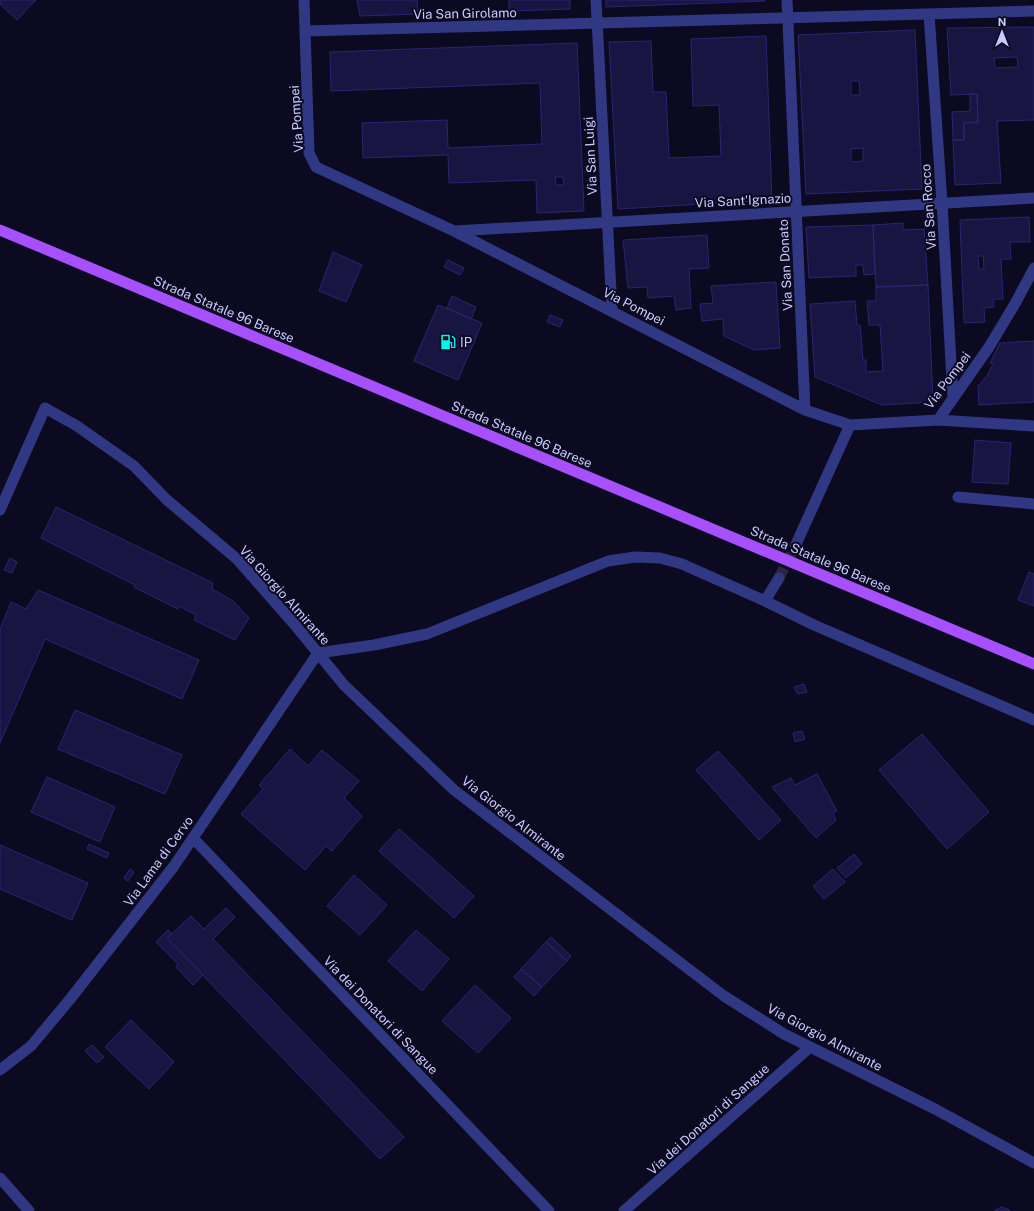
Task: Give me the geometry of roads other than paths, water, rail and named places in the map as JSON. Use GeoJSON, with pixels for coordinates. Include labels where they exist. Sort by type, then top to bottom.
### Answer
{"type":"FeatureCollection","features":[{"type":"Feature","properties":{"kind":"main road","name":"Strada Statale 96 Barese"},"geometry":{"type":"LineString","coordinates":[[0,230],[1034,664]]}},
{"type":"Feature","properties":{"kind":"street","name":"Via Pompei"},"geometry":{"type":"LineString","coordinates":[[304,0],[310,153],[316,167],[454,231],[805,410],[850,425],[938,420],[989,347],[1034,268]]}},
{"type":"Feature","properties":{"kind":"street","name":"Via San Luigi"},"geometry":{"type":"LineString","coordinates":[[596,0],[612,311]]}},
{"type":"Feature","properties":{"kind":"street","name":"Via San Donato"},"geometry":{"type":"LineString","coordinates":[[787,0],[805,410]]}},
{"type":"Feature","properties":{"kind":"street","name":"Via San Girolamo"},"geometry":{"type":"LineString","coordinates":[[305,31],[1034,11]]}},
{"type":"Feature","properties":{"kind":"street","name":"Via San Rocco"},"geometry":{"type":"LineString","coordinates":[[929,14],[953,398]]}},
{"type":"Feature","properties":{"kind":"street","name":"Via Sant'Ignazio"},"geometry":{"type":"LineString","coordinates":[[454,231],[1034,198]]}},
{"type":"Feature","properties":{"kind":"street","name":"Via Giorgio Almirante"},"geometry":{"type":"LineString","coordinates":[[0,510],[45,408],[77,426],[134,466],[168,500],[237,559],[295,625],[344,685],[454,790],[724,996],[784,1034],[935,1109],[1034,1163]]}},
{"type":"Feature","properties":{"kind":"street"},"geometry":{"type":"LineString","coordinates":[[938,420],[1034,426]]}},
{"type":"Feature","properties":{"kind":"street"},"geometry":{"type":"LineString","coordinates":[[797,542],[850,425]]}},
{"type":"Feature","properties":{"kind":"street"},"geometry":{"type":"LineString","coordinates":[[958,497],[1034,504]]}},
{"type":"Feature","properties":{"kind":"street"},"geometry":{"type":"LineString","coordinates":[[318,654],[374,646],[427,634],[608,561],[635,557],[660,558],[682,564],[814,624],[1034,720]]}},
{"type":"Feature","properties":{"kind":"street"},"geometry":{"type":"LineString","coordinates":[[765,601],[779,578]]}},
{"type":"Feature","properties":{"kind":"street","name":"Via Lama di Cervo"},"geometry":{"type":"LineString","coordinates":[[0,1070],[31,1046],[71,998],[174,866],[318,654]]}},
{"type":"Feature","properties":{"kind":"street","name":"Via dei Donatori di Sangue"},"geometry":{"type":"LineString","coordinates":[[193,838],[549,1211]]}},
{"type":"Feature","properties":{"kind":"street","name":"Via dei Donatori di Sangue"},"geometry":{"type":"LineString","coordinates":[[624,1211],[810,1047]]}},
{"type":"Feature","properties":{"kind":"street"},"geometry":{"type":"LineString","coordinates":[[0,1178],[29,1211]]}},
{"type":"Feature","properties":{"kind":"tunnel"},"geometry":{"type":"LineString","coordinates":[[779,578],[797,542]]}},
{"type":"Feature","properties":{"kind":"place","name":"IP"},"geometry":{"type":"Point","coordinates":[448,342]}}]}
